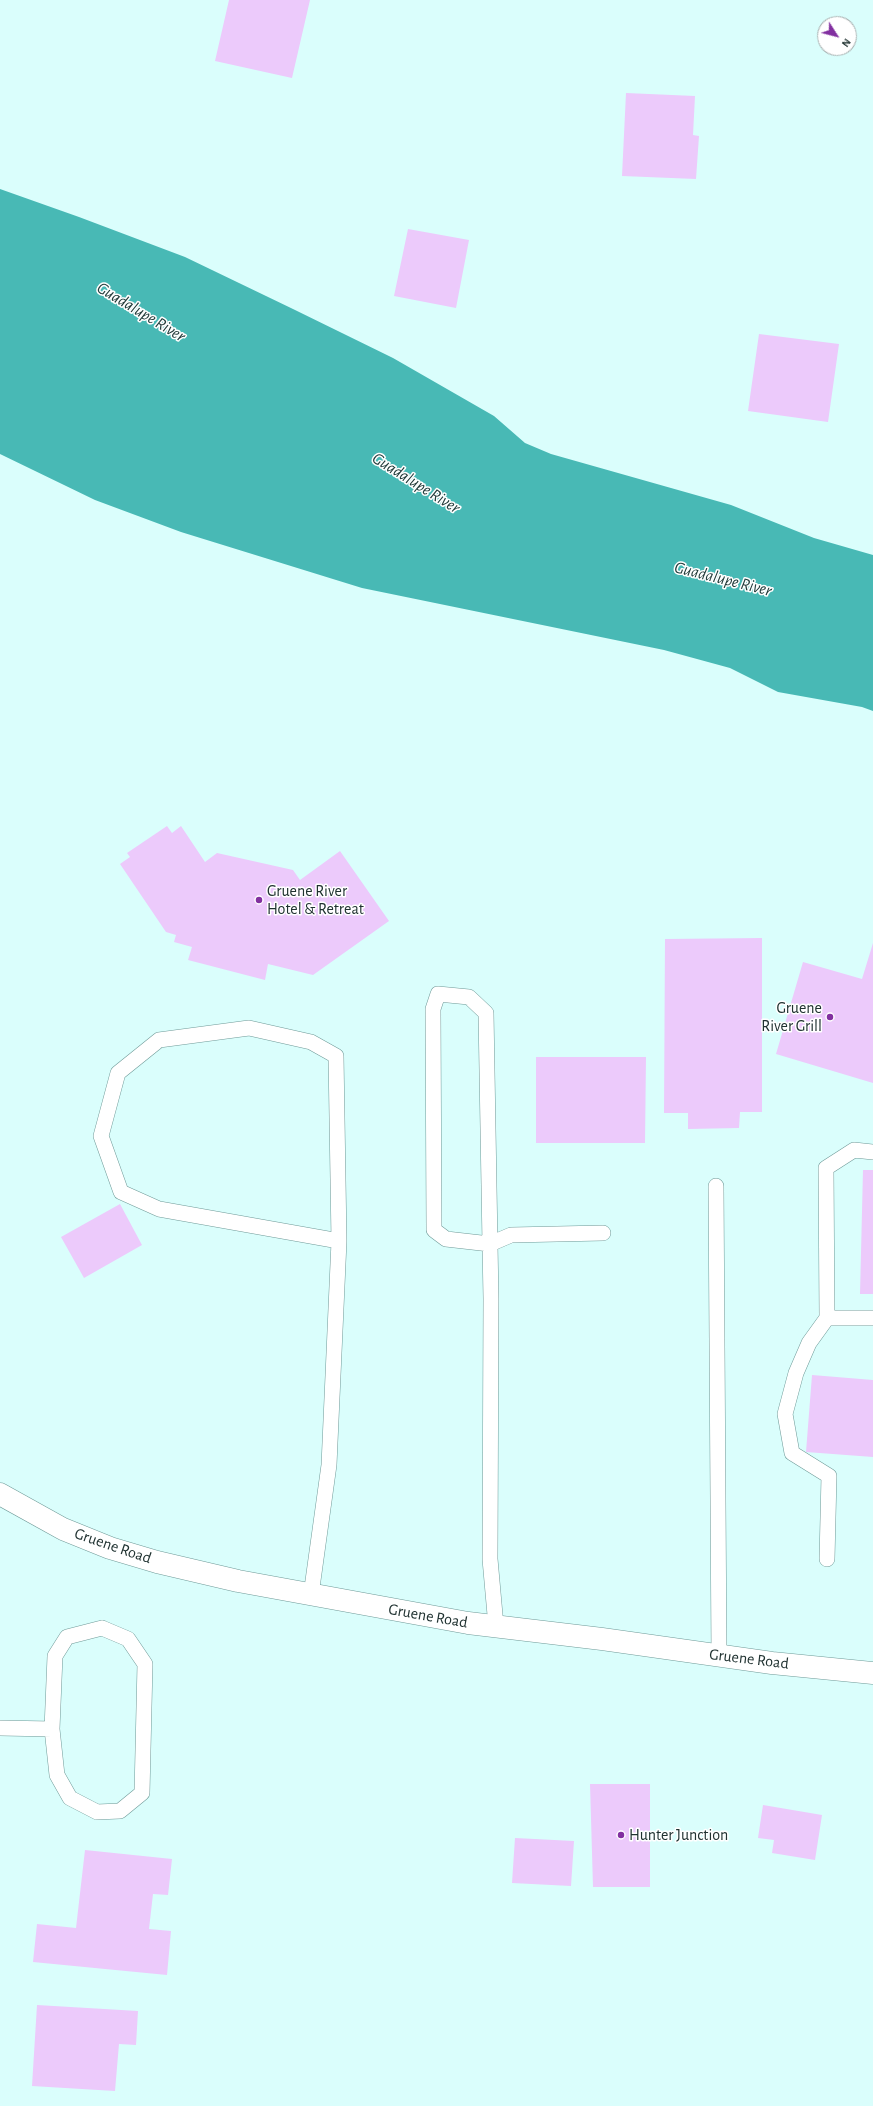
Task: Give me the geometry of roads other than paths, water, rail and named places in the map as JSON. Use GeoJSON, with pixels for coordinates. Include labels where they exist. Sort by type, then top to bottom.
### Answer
{"type":"FeatureCollection","features":[{"type":"Feature","properties":{"kind":"street","name":"Gruene Road"},"geometry":{"type":"LineString","coordinates":[[0,1494],[63,1528],[110,1548],[157,1562],[238,1581],[468,1623],[719,1656],[873,1673]]}},
{"type":"Feature","properties":{"kind":"lane"},"geometry":{"type":"LineString","coordinates":[[496,1626],[490,1559],[490,1244],[486,1013],[469,998],[438,994],[433,1009],[434,1230],[446,1239],[490,1244],[511,1235],[603,1233]]}},
{"type":"Feature","properties":{"kind":"lane"},"geometry":{"type":"LineString","coordinates":[[311,1595],[329,1465],[339,1241],[336,1056],[311,1042],[249,1028],[159,1040],[118,1073],[101,1136],[121,1192],[159,1209],[339,1241]]}},
{"type":"Feature","properties":{"kind":"lane"},"geometry":{"type":"LineString","coordinates":[[827,1559],[829,1476],[792,1453],[785,1414],[796,1373],[809,1343],[827,1318],[826,1168],[854,1150],[873,1152]]}},
{"type":"Feature","properties":{"kind":"lane"},"geometry":{"type":"LineString","coordinates":[[716,1186],[719,1656]]}},
{"type":"Feature","properties":{"kind":"lane"},"geometry":{"type":"LineString","coordinates":[[827,1318],[873,1318]]}},
{"type":"Feature","properties":{"kind":"lane"},"geometry":{"type":"LineString","coordinates":[[102,1628],[128,1639],[145,1664],[142,1793],[120,1811],[97,1812],[70,1798],[57,1775],[52,1729],[55,1656],[67,1637],[102,1628]]}},
{"type":"Feature","properties":{"kind":"lane"},"geometry":{"type":"LineString","coordinates":[[0,1728],[52,1729]]}},
{"type":"Feature","properties":{"kind":"water","name":"Guadalupe River"},"geometry":{"type":"Polygon","coordinates":[[[0,189],[185,257],[393,358],[494,416],[525,443],[551,454],[731,505],[814,538],[873,555],[873,711],[862,707],[778,692],[730,668],[664,650],[362,588],[181,532],[95,500],[0,454],[0,189]]]}},
{"type":"Feature","properties":{"kind":"place","name":"Gruene River Hotel & Retreat"},"geometry":{"type":"Point","coordinates":[259,900]}},
{"type":"Feature","properties":{"kind":"place","name":"Gruene River Grill"},"geometry":{"type":"Point","coordinates":[830,1017]}},
{"type":"Feature","properties":{"kind":"place","name":"Hunter Junction"},"geometry":{"type":"Point","coordinates":[621,1835]}}]}
